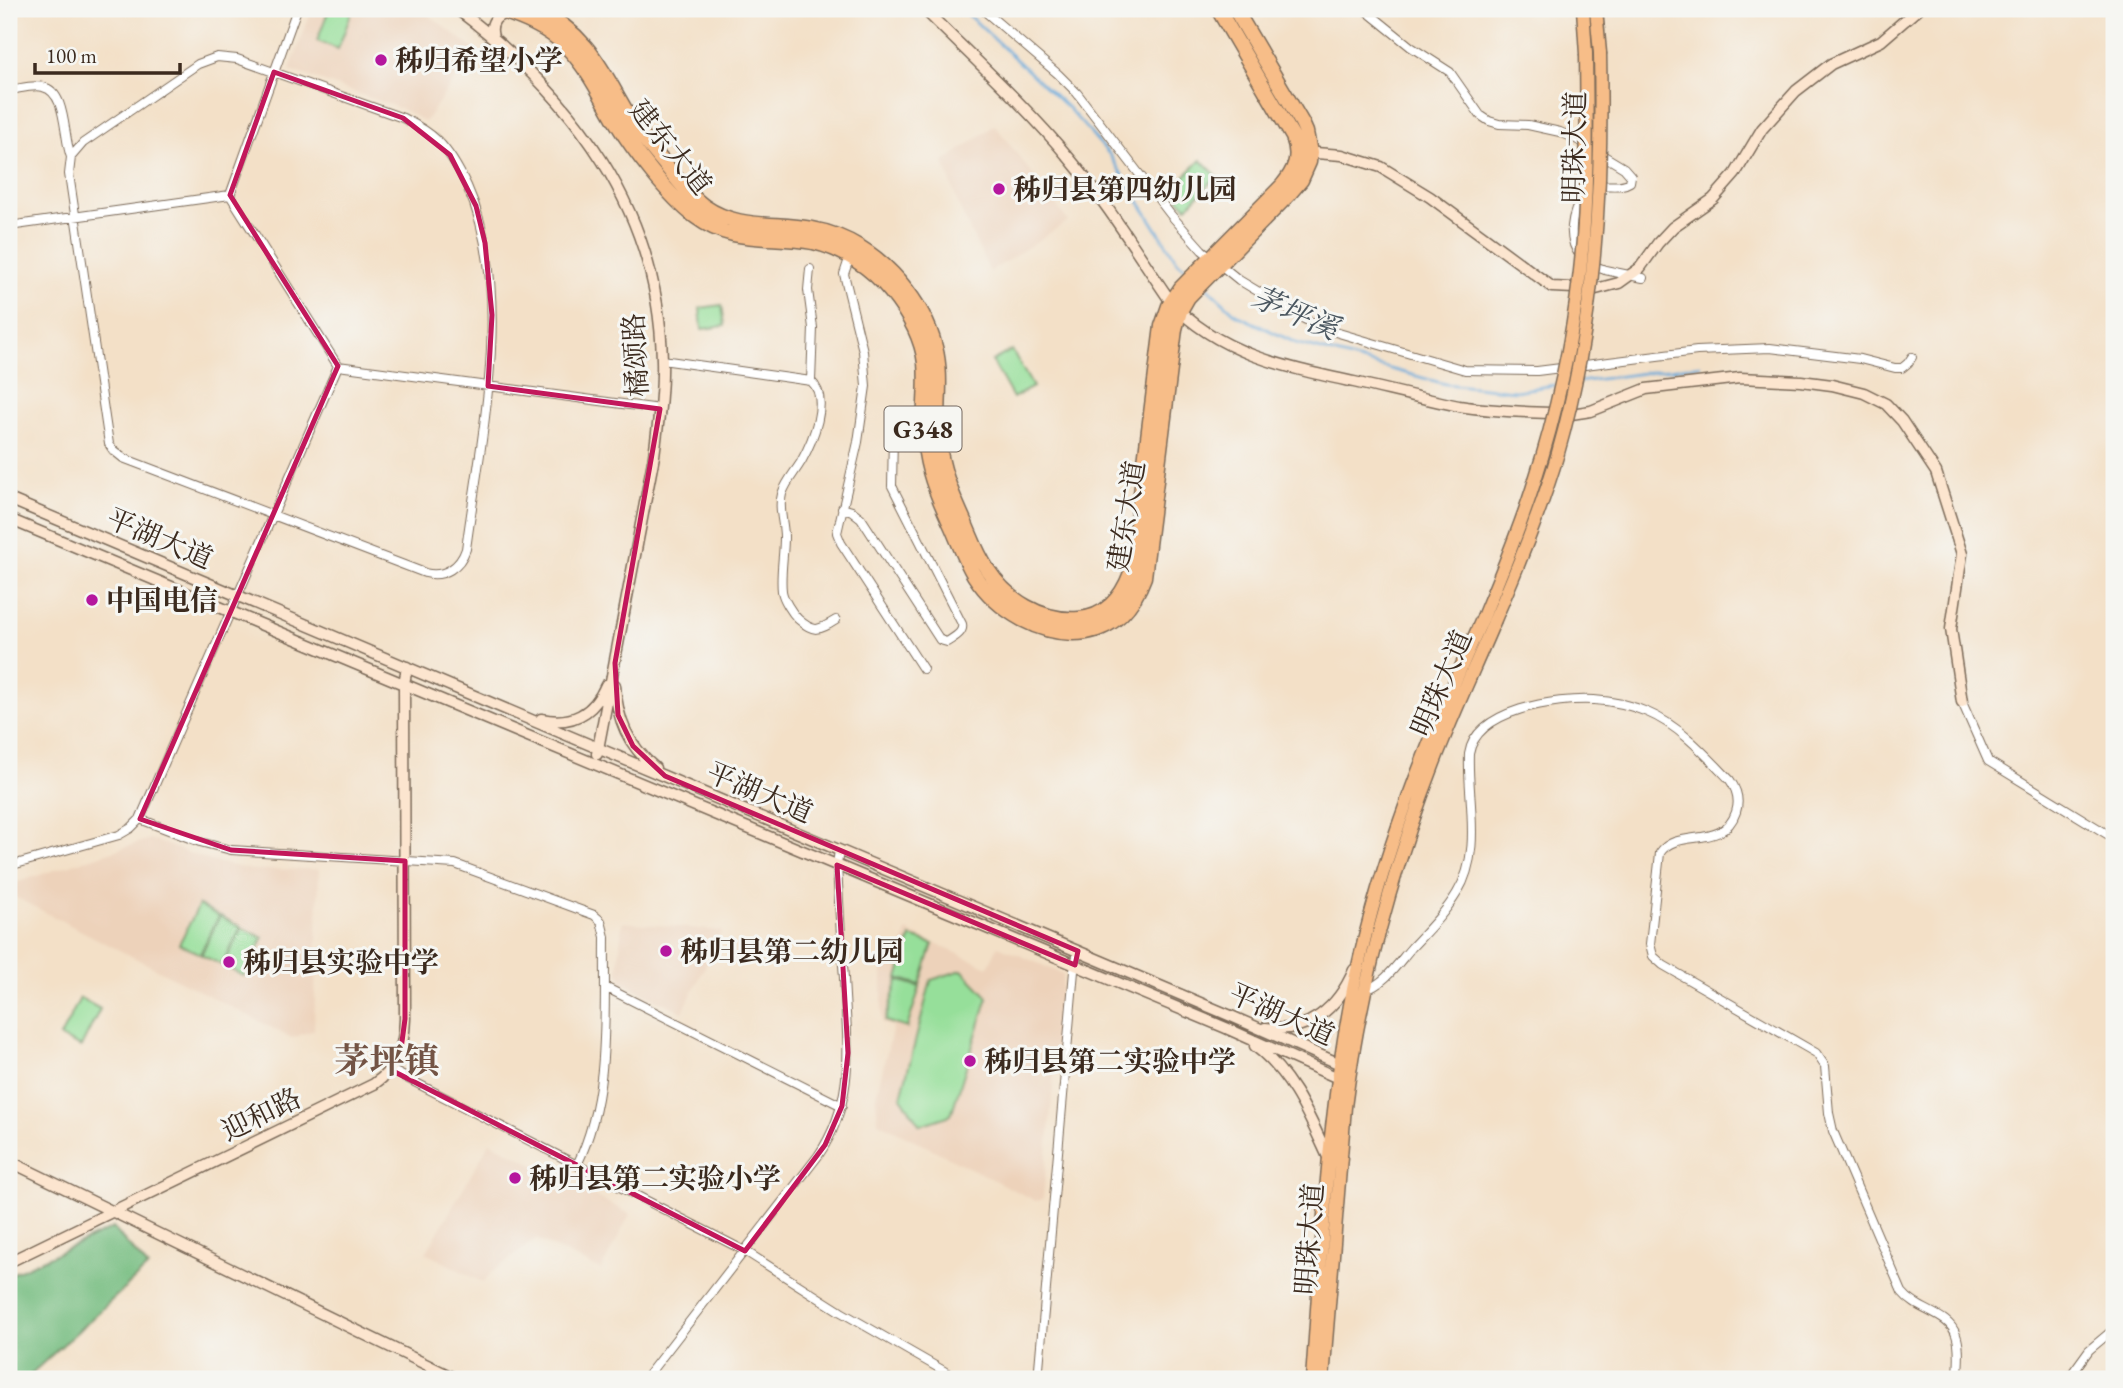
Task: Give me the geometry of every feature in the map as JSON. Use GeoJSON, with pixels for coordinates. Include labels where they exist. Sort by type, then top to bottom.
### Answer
{"type":"FeatureCollection","features":[{"type":"Feature","properties":{"kind":"highway","name":"建东大道"},"geometry":{"type":"LineString","coordinates":[[496,9],[550,32],[578,58],[632,146],[675,198],[698,218],[726,232],[741,236],[811,242],[852,250],[880,261],[891,272],[911,295],[926,320],[936,348],[938,363],[930,429],[953,496],[985,566],[1001,588],[1033,611],[1058,619],[1085,619],[1110,608],[1126,586],[1134,559],[1162,326],[1184,293],[1287,180],[1304,152]]}},
{"type":"Feature","properties":{"kind":"highway","name":"建东大道"},"geometry":{"type":"LineString","coordinates":[[536,9],[558,21],[589,49],[644,139],[685,188],[705,207],[718,215],[744,224],[827,232],[852,250]]}},
{"type":"Feature","properties":{"kind":"highway"},"geometry":{"type":"LineString","coordinates":[[1218,9],[1304,152]]}},
{"type":"Feature","properties":{"kind":"highway"},"geometry":{"type":"LineString","coordinates":[[1235,9],[1302,123],[1306,132],[1304,152]]}},
{"type":"Feature","properties":{"kind":"main road","name":"橘颂路"},"geometry":{"type":"LineString","coordinates":[[457,9],[521,60],[585,135],[618,188],[634,220],[650,267],[662,360],[660,409],[654,456],[599,748],[593,763]]}},
{"type":"Feature","properties":{"kind":"main road"},"geometry":{"type":"LineString","coordinates":[[924,9],[1036,121],[1069,159],[1101,199],[1175,307],[1217,338],[1247,353],[1278,364],[1459,406],[1488,410],[1581,413],[1601,408],[1646,389],[1740,378],[1832,385],[1875,398],[1894,411],[1936,472],[1962,554],[1951,629],[1962,702]]}},
{"type":"Feature","properties":{"kind":"main road","name":"明珠大道"},"geometry":{"type":"LineString","coordinates":[[1323,1379],[1343,1076],[1340,1064],[1362,951],[1379,883],[1400,816],[1426,751],[1489,619],[1523,556],[1548,487],[1582,345],[1592,275],[1601,129],[1593,54],[1583,9]]}},
{"type":"Feature","properties":{"kind":"main road","name":"明珠大道"},"geometry":{"type":"LineString","coordinates":[[1593,54],[1596,9]]}},
{"type":"Feature","properties":{"kind":"main road"},"geometry":{"type":"LineString","coordinates":[[1304,152],[1352,158],[1381,167],[1430,197],[1552,287],[1596,289],[1619,283],[1631,275],[1640,268],[1673,227],[1713,199],[1735,174],[1762,129],[1796,91],[1831,64],[1881,41],[1919,9]]}},
{"type":"Feature","properties":{"kind":"main road"},"geometry":{"type":"LineString","coordinates":[[493,37],[495,19],[503,14],[513,14]]}},
{"type":"Feature","properties":{"kind":"main road","name":"平湖大道"},"geometry":{"type":"LineString","coordinates":[[9,499],[1340,1064]]}},
{"type":"Feature","properties":{"kind":"main road","name":"平湖大道"},"geometry":{"type":"LineString","coordinates":[[9,519],[1343,1076]]}},
{"type":"Feature","properties":{"kind":"main road","name":"明珠大道"},"geometry":{"type":"LineString","coordinates":[[1312,1379],[1328,1157],[1343,1076],[1391,888],[1420,801],[1489,619]]}},
{"type":"Feature","properties":{"kind":"main road"},"geometry":{"type":"LineString","coordinates":[[516,713],[552,721],[583,715],[603,693],[615,663]]}},
{"type":"Feature","properties":{"kind":"main road"},"geometry":{"type":"LineString","coordinates":[[615,663],[618,715],[624,731],[633,746],[665,776]]}},
{"type":"Feature","properties":{"kind":"main road"},"geometry":{"type":"LineString","coordinates":[[391,1070],[401,1049],[405,1019],[404,684],[407,667]]}},
{"type":"Feature","properties":{"kind":"main road"},"geometry":{"type":"LineString","coordinates":[[1231,1016],[1261,1028],[1272,1029],[1292,1028],[1312,1021],[1330,1009],[1343,992],[1362,951]]}},
{"type":"Feature","properties":{"kind":"main road"},"geometry":{"type":"LineString","coordinates":[[1226,1028],[1264,1052],[1283,1073],[1299,1097],[1328,1157]]}},
{"type":"Feature","properties":{"kind":"main road","name":"迎和路"},"geometry":{"type":"LineString","coordinates":[[9,1262],[374,1084],[391,1070]]}},
{"type":"Feature","properties":{"kind":"main road"},"geometry":{"type":"LineString","coordinates":[[9,1161],[456,1379]]}},
{"type":"Feature","properties":{"kind":"street"},"geometry":{"type":"LineString","coordinates":[[230,195],[297,9]]}},
{"type":"Feature","properties":{"kind":"street"},"geometry":{"type":"LineString","coordinates":[[982,9],[1077,93],[1211,265],[1315,324],[1465,370],[1537,371],[1697,351],[1770,348],[1860,359],[1895,368],[1902,368],[1912,357]]}},
{"type":"Feature","properties":{"kind":"street"},"geometry":{"type":"LineString","coordinates":[[1364,9],[1411,47],[1450,72],[1480,115],[1489,121],[1560,132],[1576,138],[1627,169],[1631,176],[1627,184],[1601,185],[1587,192],[1582,198],[1574,216],[1572,239],[1578,254],[1590,264],[1643,278]]}},
{"type":"Feature","properties":{"kind":"street"},"geometry":{"type":"LineString","coordinates":[[9,90],[43,87],[54,92],[60,100],[66,145],[71,157],[69,174],[108,439],[113,450],[123,458],[425,573],[445,573],[461,561],[466,549],[488,386],[492,315],[485,243],[476,206],[450,155],[437,140],[421,127],[402,118],[227,57],[208,60],[83,143],[71,157]]}},
{"type":"Feature","properties":{"kind":"street"},"geometry":{"type":"LineString","coordinates":[[9,226],[230,195]]}},
{"type":"Feature","properties":{"kind":"street"},"geometry":{"type":"LineString","coordinates":[[230,195],[338,366]]}},
{"type":"Feature","properties":{"kind":"street"},"geometry":{"type":"LineString","coordinates":[[852,250],[845,268],[844,281],[863,351],[866,386],[858,442],[837,533],[923,669]]}},
{"type":"Feature","properties":{"kind":"street"},"geometry":{"type":"LineString","coordinates":[[810,269],[808,290],[813,328],[811,382]]}},
{"type":"Feature","properties":{"kind":"street"},"geometry":{"type":"LineString","coordinates":[[662,360],[811,382],[817,387],[820,393],[815,430],[806,454],[786,485],[780,505],[784,538],[782,594],[796,617],[812,629],[821,629],[836,620]]}},
{"type":"Feature","properties":{"kind":"street"},"geometry":{"type":"LineString","coordinates":[[338,366],[660,409]]}},
{"type":"Feature","properties":{"kind":"street"},"geometry":{"type":"LineString","coordinates":[[9,866],[119,835],[140,819],[338,366]]}},
{"type":"Feature","properties":{"kind":"street"},"geometry":{"type":"LineString","coordinates":[[842,508],[861,518],[940,640],[947,642],[960,632],[962,624],[892,486],[893,436],[903,430],[930,429]]}},
{"type":"Feature","properties":{"kind":"street"},"geometry":{"type":"LineString","coordinates":[[1364,990],[1380,983],[1445,911],[1463,883],[1470,862],[1472,841],[1469,754],[1473,741],[1482,729],[1501,717],[1568,700],[1620,704],[1660,718],[1684,735],[1730,780],[1738,803],[1732,820],[1721,831],[1708,837],[1669,844],[1660,853],[1650,944],[1653,957],[1822,1059],[1833,1131],[1902,1292],[1915,1305],[1946,1321],[1956,1333],[1958,1379]]}},
{"type":"Feature","properties":{"kind":"street"},"geometry":{"type":"LineString","coordinates":[[1962,702],[1988,761],[2107,834],[2114,835]]}},
{"type":"Feature","properties":{"kind":"street"},"geometry":{"type":"LineString","coordinates":[[140,819],[200,842],[230,850],[444,863],[466,867],[594,915],[604,928],[603,1071],[589,1135],[577,1165]]}},
{"type":"Feature","properties":{"kind":"street"},"geometry":{"type":"LineString","coordinates":[[645,1379],[825,1145],[842,1106],[848,1054],[837,865],[839,850]]}},
{"type":"Feature","properties":{"kind":"street"},"geometry":{"type":"LineString","coordinates":[[1038,1379],[1078,951]]}},
{"type":"Feature","properties":{"kind":"street"},"geometry":{"type":"LineString","coordinates":[[604,987],[842,1106]]}},
{"type":"Feature","properties":{"kind":"street"},"geometry":{"type":"LineString","coordinates":[[391,1070],[745,1251],[841,1312],[958,1379]]}},
{"type":"Feature","properties":{"kind":"street"},"geometry":{"type":"LineString","coordinates":[[2068,1379],[2089,1350],[2114,1329]]}},
{"type":"Feature","properties":{"kind":"highlighted area"},"geometry":{"type":"Polygon","coordinates":[[[274,72],[403,118],[450,155],[476,206],[485,243],[492,315],[488,386],[660,409],[615,663],[618,715],[633,746],[665,776],[1078,951],[1075,965],[837,865],[848,1053],[842,1106],[825,1145],[745,1251],[391,1070],[401,1049],[405,1019],[405,861],[231,850],[140,819],[338,366],[230,195],[274,72]]]}},
{"type":"Feature","properties":{"kind":"shaded area","name":"秭归希望小学"},"geometry":{"type":"Polygon","coordinates":[[[312,9],[421,9],[475,50],[425,122],[402,109],[290,70],[312,9]]]}},
{"type":"Feature","properties":{"kind":"shaded area","name":"秭归县第四幼儿园"},"geometry":{"type":"Polygon","coordinates":[[[995,125],[1068,221],[990,272],[959,207],[944,162],[995,125]]]}},
{"type":"Feature","properties":{"kind":"shaded area","name":"秭归县实验中学"},"geometry":{"type":"Polygon","coordinates":[[[150,839],[211,861],[253,870],[319,869],[314,1030],[292,1038],[9,894],[12,884],[150,839]]]}},
{"type":"Feature","properties":{"kind":"shaded area","name":"秭归县第二幼儿园"},"geometry":{"type":"Polygon","coordinates":[[[622,922],[722,931],[683,1012],[622,983],[618,971],[622,922]]]}},
{"type":"Feature","properties":{"kind":"shaded area","name":"秭归县第二实验中学"},"geometry":{"type":"Polygon","coordinates":[[[907,931],[988,967],[998,946],[1063,974],[1043,1199],[1036,1201],[878,1122],[876,1096],[893,1027],[882,1023],[882,956],[900,954],[907,931]]]}},
{"type":"Feature","properties":{"kind":"shaded area","name":"秭归县第二实验小学"},"geometry":{"type":"Polygon","coordinates":[[[490,1142],[630,1214],[601,1270],[536,1239],[490,1274],[484,1283],[426,1253],[490,1142]]]}},
{"type":"Feature","properties":{"kind":"green space"},"geometry":{"type":"Polygon","coordinates":[[[329,9],[353,9],[338,49],[317,41],[329,9]]]}},
{"type":"Feature","properties":{"kind":"green space"},"geometry":{"type":"Polygon","coordinates":[[[1201,160],[1217,176],[1187,207],[1170,190],[1201,160]]]}},
{"type":"Feature","properties":{"kind":"green space"},"geometry":{"type":"Polygon","coordinates":[[[722,305],[725,326],[702,329],[700,308],[722,305]]]}},
{"type":"Feature","properties":{"kind":"green space"},"geometry":{"type":"Polygon","coordinates":[[[1012,350],[1033,387],[1013,398],[992,361],[1012,350]]]}},
{"type":"Feature","properties":{"kind":"green space"},"geometry":{"type":"Polygon","coordinates":[[[199,905],[219,916],[200,954],[179,944],[199,905]]]}},
{"type":"Feature","properties":{"kind":"green space"},"geometry":{"type":"Polygon","coordinates":[[[220,916],[241,927],[222,965],[201,955],[220,916]]]}},
{"type":"Feature","properties":{"kind":"green space"},"geometry":{"type":"Polygon","coordinates":[[[242,928],[263,938],[244,976],[223,966],[242,928]]]}},
{"type":"Feature","properties":{"kind":"green space"},"geometry":{"type":"Polygon","coordinates":[[[911,937],[933,944],[920,985],[898,978],[911,937]]]}},
{"type":"Feature","properties":{"kind":"green space"},"geometry":{"type":"Polygon","coordinates":[[[962,970],[988,997],[951,1115],[920,1125],[901,1097],[931,980],[962,970]]]}},
{"type":"Feature","properties":{"kind":"green space"},"geometry":{"type":"Polygon","coordinates":[[[898,980],[920,987],[907,1028],[885,1021],[898,980]]]}},
{"type":"Feature","properties":{"kind":"green space"},"geometry":{"type":"Polygon","coordinates":[[[80,998],[100,1009],[81,1047],[60,1037],[80,998]]]}},
{"type":"Feature","properties":{"kind":"green space"},"geometry":{"type":"Polygon","coordinates":[[[113,1228],[148,1267],[32,1373],[37,1379],[9,1379],[9,1275],[113,1228]]]}},
{"type":"Feature","properties":{"kind":"waterway","name":"茅坪溪"},"geometry":{"type":"LineString","coordinates":[[962,9],[1068,108],[1109,154],[1177,261],[1189,271]]}},
{"type":"Feature","properties":{"kind":"waterway","name":"茅坪溪"},"geometry":{"type":"LineString","coordinates":[[1207,287],[1237,315],[1296,343],[1445,384],[1515,391],[1555,385]]}},
{"type":"Feature","properties":{"kind":"waterway","name":"茅坪溪"},"geometry":{"type":"LineString","coordinates":[[1579,382],[1700,365]]}},
{"type":"Feature","properties":{"kind":"place","name":"秭归希望小学"},"geometry":{"type":"Point","coordinates":[381,60]}},
{"type":"Feature","properties":{"kind":"place","name":"秭归县第四幼儿园"},"geometry":{"type":"Point","coordinates":[999,189]}},
{"type":"Feature","properties":{"kind":"place","name":"中国电信"},"geometry":{"type":"Point","coordinates":[92,600]}},
{"type":"Feature","properties":{"kind":"place","name":"秭归县第二幼儿园"},"geometry":{"type":"Point","coordinates":[666,951]}},
{"type":"Feature","properties":{"kind":"place","name":"秭归县实验中学"},"geometry":{"type":"Point","coordinates":[229,962]}},
{"type":"Feature","properties":{"kind":"place","name":"秭归县第二实验中学"},"geometry":{"type":"Point","coordinates":[970,1061]}},
{"type":"Feature","properties":{"kind":"place","name":"秭归县第二实验小学"},"geometry":{"type":"Point","coordinates":[515,1178]}},
{"type":"Feature","properties":{"kind":"district","name":"茅坪镇"},"geometry":{"type":"Point","coordinates":[387,1061]}}]}
